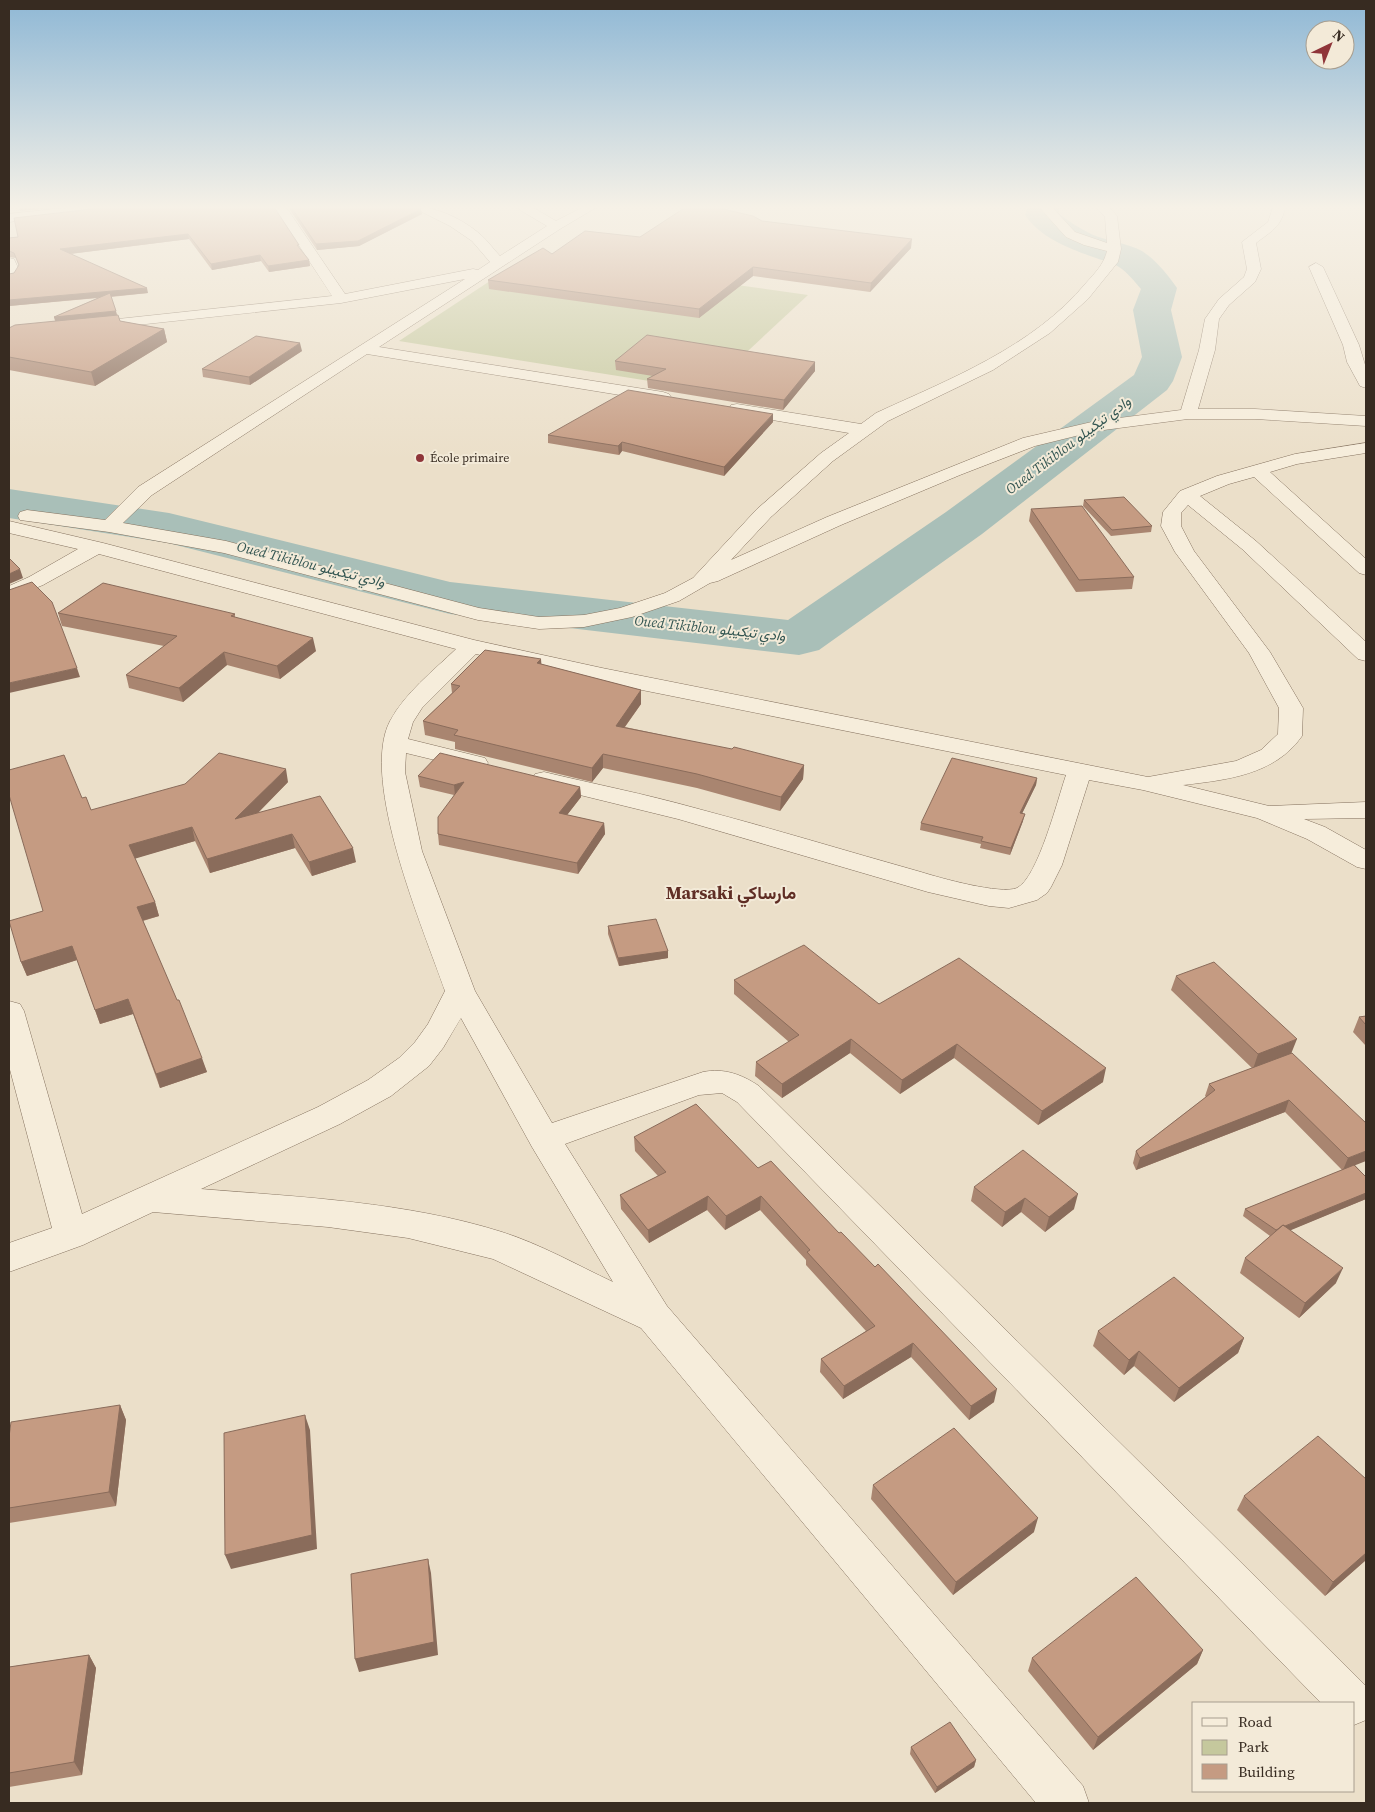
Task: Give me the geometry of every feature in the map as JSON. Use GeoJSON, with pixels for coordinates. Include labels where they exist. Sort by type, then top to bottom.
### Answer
{"type":"FeatureCollection","features":[{"type":"Feature","properties":{"kind":"street"},"geometry":{"type":"LineString","coordinates":[[336,292],[341,299]]}},
{"type":"Feature","properties":{"kind":"street"},"geometry":{"type":"LineString","coordinates":[[77,328],[341,299],[377,292]]}},
{"type":"Feature","properties":{"kind":"street"},"geometry":{"type":"LineString","coordinates":[[109,526],[145,491],[455,292]]}},
{"type":"Feature","properties":{"kind":"street"},"geometry":{"type":"LineString","coordinates":[[700,582],[764,513],[827,457],[882,417],[987,367],[1045,330],[1087,292]]}},
{"type":"Feature","properties":{"kind":"street"},"geometry":{"type":"LineString","coordinates":[[1188,414],[1207,350],[1212,319],[1224,302],[1236,292]]}},
{"type":"Feature","properties":{"kind":"street"},"geometry":{"type":"LineString","coordinates":[[1327,292],[1351,345],[1355,362],[1366,383]]}},
{"type":"Feature","properties":{"kind":"street"},"geometry":{"type":"LineString","coordinates":[[363,349],[678,400]]}},
{"type":"Feature","properties":{"kind":"street"},"geometry":{"type":"LineString","coordinates":[[717,406],[864,430]]}},
{"type":"Feature","properties":{"kind":"street"},"geometry":{"type":"LineString","coordinates":[[9,513],[109,526],[226,547],[478,614],[539,624],[584,621],[625,613],[672,597],[700,582],[834,521],[1029,442],[1096,426],[1188,414],[1255,414],[1366,421]]}},
{"type":"Feature","properties":{"kind":"street"},"geometry":{"type":"LineString","coordinates":[[1143,783],[1246,766],[1270,755],[1290,736],[1291,708],[1259,652],[1185,552],[1170,526],[1172,512],[1187,495],[1223,480],[1295,459],[1366,448]]}},
{"type":"Feature","properties":{"kind":"street"},"geometry":{"type":"LineString","coordinates":[[1257,470],[1366,569]]}},
{"type":"Feature","properties":{"kind":"street"},"geometry":{"type":"LineString","coordinates":[[1187,495],[1248,545],[1366,654]]}},
{"type":"Feature","properties":{"kind":"street"},"geometry":{"type":"LineString","coordinates":[[9,527],[96,547],[471,646],[602,675],[1143,783],[1266,812],[1316,833],[1366,861]]}},
{"type":"Feature","properties":{"kind":"street"},"geometry":{"type":"LineString","coordinates":[[9,593],[36,581],[96,547]]}},
{"type":"Feature","properties":{"kind":"street"},"geometry":{"type":"LineString","coordinates":[[471,646],[414,703],[401,722],[395,743],[393,772],[409,851],[460,991],[544,1138],[654,1316],[1066,1803]]}},
{"type":"Feature","properties":{"kind":"street"},"geometry":{"type":"LineString","coordinates":[[395,743],[686,814],[928,883],[989,897],[1009,898],[1027,894],[1036,887],[1045,872],[1080,770]]}},
{"type":"Feature","properties":{"kind":"street"},"geometry":{"type":"LineString","coordinates":[[1266,812],[1366,810]]}},
{"type":"Feature","properties":{"kind":"street"},"geometry":{"type":"LineString","coordinates":[[9,1258],[71,1235],[359,1099],[390,1081],[411,1066],[430,1045],[460,991]]}},
{"type":"Feature","properties":{"kind":"street"},"geometry":{"type":"LineString","coordinates":[[9,1011],[71,1235]]}},
{"type":"Feature","properties":{"kind":"street"},"geometry":{"type":"LineString","coordinates":[[544,1138],[694,1085],[716,1080],[735,1085],[748,1094],[1351,1702]]}},
{"type":"Feature","properties":{"kind":"street"},"geometry":{"type":"LineString","coordinates":[[150,1198],[328,1213],[408,1224],[500,1246],[654,1316]]}},
{"type":"Feature","properties":{"kind":"street"},"geometry":{"type":"LineString","coordinates":[[1355,1706],[1366,1718]]}},
{"type":"Feature","properties":{"kind":"green space"},"geometry":{"type":"Polygon","coordinates":[[[474,292],[783,292],[808,295],[706,390],[399,341],[474,292]]]}},
{"type":"Feature","properties":{"kind":"building"},"geometry":{"type":"Polygon","coordinates":[[[9,292],[106,292],[9,300],[9,292]]]}},
{"type":"Feature","properties":{"kind":"building"},"geometry":{"type":"Polygon","coordinates":[[[572,292],[721,292],[699,309],[572,292]]]}},
{"type":"Feature","properties":{"kind":"building"},"geometry":{"type":"Polygon","coordinates":[[[110,293],[116,311],[54,317],[110,293]]]}},
{"type":"Feature","properties":{"kind":"building"},"geometry":{"type":"Polygon","coordinates":[[[118,315],[120,321],[164,329],[91,372],[9,357],[9,328],[15,325],[118,315]]]}},
{"type":"Feature","properties":{"kind":"building"},"geometry":{"type":"Polygon","coordinates":[[[647,335],[815,362],[784,400],[647,379],[666,369],[615,361],[647,335]]]}},
{"type":"Feature","properties":{"kind":"building"},"geometry":{"type":"Polygon","coordinates":[[[256,336],[300,343],[249,377],[202,369],[256,336]]]}},
{"type":"Feature","properties":{"kind":"building"},"geometry":{"type":"Polygon","coordinates":[[[628,390],[773,414],[724,467],[622,442],[618,446],[548,435],[628,390]]]}},
{"type":"Feature","properties":{"kind":"building"},"geometry":{"type":"Polygon","coordinates":[[[1124,497],[1152,526],[1112,530],[1084,500],[1124,497]]]}},
{"type":"Feature","properties":{"kind":"building"},"geometry":{"type":"Polygon","coordinates":[[[1082,506],[1134,577],[1079,580],[1031,509],[1082,506]]]}},
{"type":"Feature","properties":{"kind":"building"},"geometry":{"type":"Polygon","coordinates":[[[9,558],[20,569],[9,574],[9,558]]]}},
{"type":"Feature","properties":{"kind":"building"},"geometry":{"type":"Polygon","coordinates":[[[32,582],[52,602],[77,668],[9,683],[9,590],[32,582]]]}},
{"type":"Feature","properties":{"kind":"building"},"geometry":{"type":"Polygon","coordinates":[[[103,583],[235,614],[231,616],[313,638],[277,666],[224,652],[179,688],[126,675],[177,636],[58,613],[103,583]]]}},
{"type":"Feature","properties":{"kind":"building"},"geometry":{"type":"Polygon","coordinates":[[[485,650],[541,659],[537,663],[641,690],[616,726],[732,749],[734,747],[804,765],[781,797],[697,774],[603,754],[592,768],[454,735],[458,730],[423,721],[460,686],[451,684],[485,650]]]}},
{"type":"Feature","properties":{"kind":"building"},"geometry":{"type":"Polygon","coordinates":[[[219,753],[286,769],[235,819],[320,796],[353,848],[309,862],[292,834],[207,859],[192,827],[129,845],[155,902],[137,907],[177,1000],[179,1000],[202,1058],[156,1074],[128,999],[95,1010],[72,946],[21,962],[9,921],[43,911],[9,795],[9,770],[64,755],[82,798],[86,797],[91,810],[185,784],[219,753]]]}},
{"type":"Feature","properties":{"kind":"building"},"geometry":{"type":"Polygon","coordinates":[[[440,753],[580,787],[559,813],[604,823],[577,863],[438,834],[438,817],[464,782],[454,785],[418,776],[440,753]]]}},
{"type":"Feature","properties":{"kind":"building"},"geometry":{"type":"Polygon","coordinates":[[[952,758],[1037,778],[1020,813],[1025,814],[1011,848],[981,841],[983,837],[921,823],[952,758]]]}},
{"type":"Feature","properties":{"kind":"building"},"geometry":{"type":"Polygon","coordinates":[[[656,919],[668,951],[618,958],[608,926],[656,919]]]}},
{"type":"Feature","properties":{"kind":"building"},"geometry":{"type":"Polygon","coordinates":[[[804,945],[879,1004],[959,958],[1106,1068],[1042,1111],[957,1044],[902,1080],[851,1039],[782,1084],[756,1062],[799,1035],[734,980],[804,945]]]}},
{"type":"Feature","properties":{"kind":"building"},"geometry":{"type":"Polygon","coordinates":[[[1214,962],[1297,1039],[1258,1054],[1176,976],[1214,962]]]}},
{"type":"Feature","properties":{"kind":"building"},"geometry":{"type":"Polygon","coordinates":[[[1366,1016],[1366,1025],[1359,1017],[1366,1016]]]}},
{"type":"Feature","properties":{"kind":"building"},"geometry":{"type":"Polygon","coordinates":[[[1292,1053],[1366,1123],[1366,1151],[1348,1158],[1289,1100],[1140,1158],[1136,1151],[1215,1090],[1209,1084],[1292,1053]]]}},
{"type":"Feature","properties":{"kind":"building"},"geometry":{"type":"Polygon","coordinates":[[[696,1104],[758,1168],[771,1161],[839,1233],[841,1232],[875,1267],[878,1264],[997,1389],[971,1406],[913,1343],[844,1386],[821,1359],[875,1326],[807,1252],[810,1250],[761,1196],[726,1216],[708,1196],[648,1230],[620,1195],[666,1172],[634,1137],[696,1104]]]}},
{"type":"Feature","properties":{"kind":"building"},"geometry":{"type":"Polygon","coordinates":[[[1023,1150],[1078,1194],[1049,1217],[1025,1198],[1005,1212],[974,1187],[1023,1150]]]}},
{"type":"Feature","properties":{"kind":"building"},"geometry":{"type":"Polygon","coordinates":[[[1354,1165],[1366,1177],[1366,1193],[1285,1226],[1283,1225],[1276,1230],[1245,1209],[1354,1165]]]}},
{"type":"Feature","properties":{"kind":"building"},"geometry":{"type":"Polygon","coordinates":[[[1283,1225],[1343,1268],[1305,1303],[1245,1258],[1283,1225]]]}},
{"type":"Feature","properties":{"kind":"building"},"geometry":{"type":"Polygon","coordinates":[[[1174,1277],[1244,1338],[1179,1388],[1139,1351],[1129,1360],[1098,1331],[1174,1277]]]}},
{"type":"Feature","properties":{"kind":"building"},"geometry":{"type":"Polygon","coordinates":[[[120,1405],[109,1492],[9,1508],[9,1437],[11,1422],[120,1405]]]}},
{"type":"Feature","properties":{"kind":"building"},"geometry":{"type":"Polygon","coordinates":[[[305,1415],[312,1535],[225,1555],[224,1433],[305,1415]]]}},
{"type":"Feature","properties":{"kind":"building"},"geometry":{"type":"Polygon","coordinates":[[[954,1428],[1038,1518],[956,1582],[873,1485],[954,1428]]]}},
{"type":"Feature","properties":{"kind":"building"},"geometry":{"type":"Polygon","coordinates":[[[1318,1436],[1366,1479],[1366,1553],[1333,1582],[1244,1496],[1318,1436]]]}},
{"type":"Feature","properties":{"kind":"building"},"geometry":{"type":"Polygon","coordinates":[[[428,1559],[434,1642],[355,1659],[351,1574],[428,1559]]]}},
{"type":"Feature","properties":{"kind":"building"},"geometry":{"type":"Polygon","coordinates":[[[1136,1577],[1203,1650],[1098,1737],[1032,1658],[1136,1577]]]}},
{"type":"Feature","properties":{"kind":"building"},"geometry":{"type":"Polygon","coordinates":[[[89,1655],[74,1762],[9,1773],[9,1667],[89,1655]]]}},
{"type":"Feature","properties":{"kind":"building"},"geometry":{"type":"Polygon","coordinates":[[[950,1722],[976,1760],[937,1787],[911,1747],[950,1722]]]}},
{"type":"Feature","properties":{"kind":"waterway","name":"Oued Tikiblou وادي تيكيبلو"},"geometry":{"type":"LineString","coordinates":[[9,504],[169,528],[450,598],[799,638],[964,523],[1152,381],[1162,357],[1152,310],[1158,292]]}},
{"type":"Feature","properties":{"kind":"place","name":"École primaire"},"geometry":{"type":"Point","coordinates":[420,458]}},
{"type":"Feature","properties":{"kind":"district","name":"Marsaki مارساكي"},"geometry":{"type":"Point","coordinates":[731,893]}}]}
